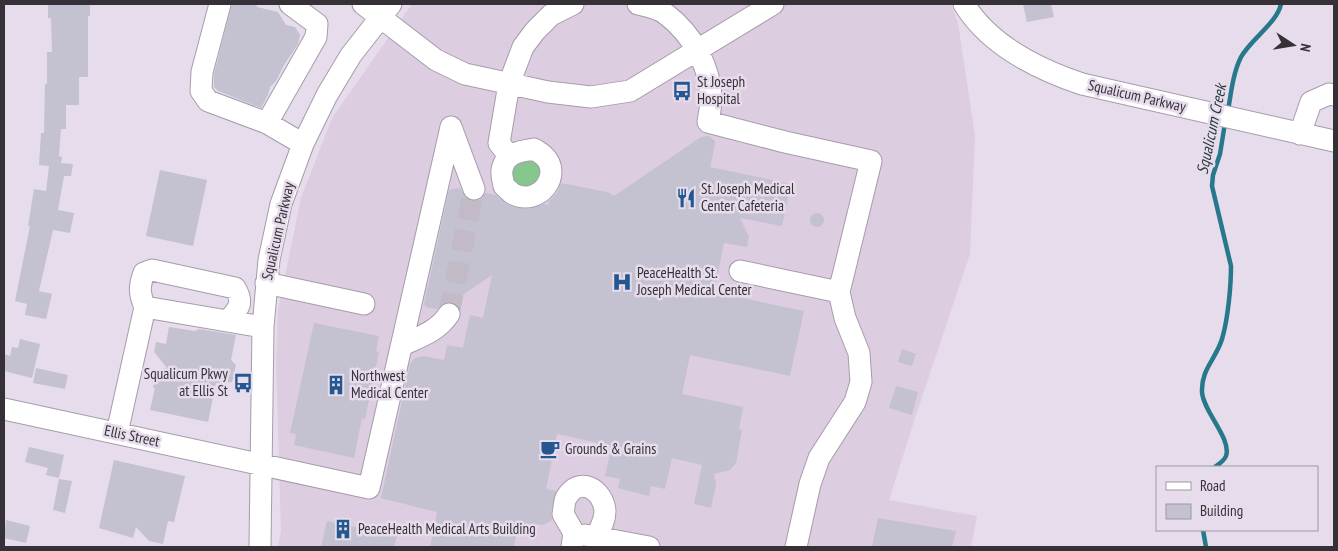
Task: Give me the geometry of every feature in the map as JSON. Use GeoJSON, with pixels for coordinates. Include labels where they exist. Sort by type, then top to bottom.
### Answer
{"type":"FeatureCollection","features":[{"type":"Feature","properties":{"kind":"street"},"geometry":{"type":"LineString","coordinates":[[220,4],[202,72],[201,90],[208,101],[267,123],[303,144]]}},
{"type":"Feature","properties":{"kind":"street"},"geometry":{"type":"LineString","coordinates":[[267,123],[316,37],[317,24],[290,4]]}},
{"type":"Feature","properties":{"kind":"street"},"geometry":{"type":"LineString","coordinates":[[363,4],[385,10],[436,60],[466,74],[548,92],[591,98],[630,91],[773,4]]}},
{"type":"Feature","properties":{"kind":"street"},"geometry":{"type":"LineString","coordinates":[[509,156],[499,143],[509,84],[523,47],[535,31],[552,15],[573,4]]}},
{"type":"Feature","properties":{"kind":"street"},"geometry":{"type":"LineString","coordinates":[[638,4],[666,14],[684,30],[697,50],[708,75],[711,98],[708,122],[785,142],[871,161],[839,292],[845,318],[859,353],[861,382],[855,402],[819,458],[810,484],[796,547]]}},
{"type":"Feature","properties":{"kind":"street","name":"Squalicum Parkway"},"geometry":{"type":"LineString","coordinates":[[964,4],[981,27],[1015,53],[1061,77],[1082,84],[1334,141]]}},
{"type":"Feature","properties":{"kind":"street","name":"Squalicum Parkway"},"geometry":{"type":"LineString","coordinates":[[260,547],[263,327],[269,260],[281,204],[303,144],[327,95],[351,55],[385,10]]}},
{"type":"Feature","properties":{"kind":"street"},"geometry":{"type":"LineString","coordinates":[[1300,134],[1311,102],[1329,94],[1334,95]]}},
{"type":"Feature","properties":{"kind":"street"},"geometry":{"type":"LineString","coordinates":[[402,345],[451,128],[474,189]]}},
{"type":"Feature","properties":{"kind":"street"},"geometry":{"type":"LineString","coordinates":[[118,433],[145,307],[140,295],[140,283],[144,273],[152,270],[235,288],[240,297],[238,308],[229,320]]}},
{"type":"Feature","properties":{"kind":"street"},"geometry":{"type":"LineString","coordinates":[[740,271],[839,292]]}},
{"type":"Feature","properties":{"kind":"street"},"geometry":{"type":"LineString","coordinates":[[266,283],[364,304]]}},
{"type":"Feature","properties":{"kind":"street"},"geometry":{"type":"LineString","coordinates":[[145,307],[263,327]]}},
{"type":"Feature","properties":{"kind":"street"},"geometry":{"type":"LineString","coordinates":[[402,345],[430,334],[449,314]]}},
{"type":"Feature","properties":{"kind":"street","name":"Ellis Street"},"geometry":{"type":"LineString","coordinates":[[4,408],[369,488],[402,345]]}},
{"type":"Feature","properties":{"kind":"street"},"geometry":{"type":"LineString","coordinates":[[596,537],[603,524],[605,512],[602,498],[596,490],[588,486],[581,486],[574,490],[566,499],[563,514],[573,540],[596,537],[649,547]]}},
{"type":"Feature","properties":{"kind":"shaded area","name":"PeaceHealth St. Joseph Medical Center"},"geometry":{"type":"Polygon","coordinates":[[[412,4],[951,4],[958,23],[975,136],[970,254],[889,500],[977,516],[971,547],[278,547],[281,531],[276,361],[278,310],[301,198],[332,118],[412,4]]]}},
{"type":"Feature","properties":{"kind":"green space"},"geometry":{"type":"Polygon","coordinates":[[[522,156],[542,161],[542,183],[512,190],[510,164],[522,156]]]}},
{"type":"Feature","properties":{"kind":"building"},"geometry":{"type":"Polygon","coordinates":[[[48,4],[90,4],[90,16],[88,16],[88,77],[79,77],[79,105],[66,105],[66,129],[61,129],[59,156],[62,157],[61,163],[73,164],[71,176],[64,176],[58,210],[74,213],[70,233],[53,230],[39,291],[52,294],[46,319],[25,315],[27,304],[15,301],[30,226],[28,226],[34,189],[46,191],[49,166],[39,165],[41,133],[44,133],[47,52],[52,52],[51,18],[48,18],[48,4]]]}},
{"type":"Feature","properties":{"kind":"building"},"geometry":{"type":"Polygon","coordinates":[[[232,4],[256,4],[257,7],[278,12],[286,25],[295,27],[300,35],[298,44],[276,81],[270,87],[261,108],[218,91],[214,87],[214,74],[232,4]]]}},
{"type":"Feature","properties":{"kind":"building"},"geometry":{"type":"Polygon","coordinates":[[[1023,4],[1051,4],[1054,17],[1027,22],[1023,4]]]}},
{"type":"Feature","properties":{"kind":"building"},"geometry":{"type":"Polygon","coordinates":[[[709,136],[715,141],[710,167],[791,184],[782,226],[740,218],[749,237],[747,247],[724,243],[714,292],[804,311],[790,376],[690,355],[682,394],[743,407],[739,429],[742,430],[736,463],[730,470],[714,474],[716,485],[711,508],[694,504],[702,465],[672,458],[665,489],[651,486],[649,496],[618,488],[620,479],[605,476],[612,446],[557,434],[546,489],[556,491],[551,512],[552,520],[543,525],[537,524],[531,533],[517,531],[514,547],[430,547],[437,512],[381,498],[410,364],[415,358],[423,356],[444,360],[447,345],[463,348],[470,315],[483,318],[492,275],[452,302],[444,303],[437,309],[426,307],[424,304],[449,190],[460,188],[466,198],[472,201],[479,200],[486,193],[496,195],[506,204],[524,209],[544,204],[549,205],[548,202],[557,193],[561,183],[607,192],[614,196],[701,137],[709,136]]]}},
{"type":"Feature","properties":{"kind":"building"},"geometry":{"type":"Polygon","coordinates":[[[160,170],[207,180],[193,246],[146,236],[160,170]]]}},
{"type":"Feature","properties":{"kind":"building"},"geometry":{"type":"Polygon","coordinates":[[[817,213],[822,215],[824,220],[822,225],[817,227],[812,225],[810,220],[812,215],[817,213]]]}},
{"type":"Feature","properties":{"kind":"building","name":"Northwest Medical Center"},"geometry":{"type":"Polygon","coordinates":[[[314,323],[379,336],[376,351],[379,352],[365,419],[362,418],[354,458],[294,445],[296,434],[290,433],[314,323]]]}},
{"type":"Feature","properties":{"kind":"building"},"geometry":{"type":"Polygon","coordinates":[[[169,327],[195,331],[199,329],[236,335],[231,360],[236,365],[232,382],[216,383],[208,422],[150,410],[155,388],[153,388],[154,383],[143,373],[167,368],[154,352],[156,342],[166,344],[169,327]]]}},
{"type":"Feature","properties":{"kind":"building"},"geometry":{"type":"Polygon","coordinates":[[[20,339],[40,344],[32,378],[4,371],[4,354],[10,356],[12,347],[18,348],[20,339]]]}},
{"type":"Feature","properties":{"kind":"building"},"geometry":{"type":"Polygon","coordinates":[[[902,349],[916,354],[912,366],[898,362],[902,349]]]}},
{"type":"Feature","properties":{"kind":"building"},"geometry":{"type":"Polygon","coordinates":[[[36,368],[68,375],[65,389],[33,383],[36,368]]]}},
{"type":"Feature","properties":{"kind":"building"},"geometry":{"type":"Polygon","coordinates":[[[896,386],[918,392],[912,415],[889,408],[896,386]]]}},
{"type":"Feature","properties":{"kind":"building"},"geometry":{"type":"Polygon","coordinates":[[[29,447],[64,455],[59,478],[46,475],[48,468],[25,462],[29,447]]]}},
{"type":"Feature","properties":{"kind":"building"},"geometry":{"type":"Polygon","coordinates":[[[114,460],[185,476],[174,522],[168,521],[163,544],[149,541],[136,527],[133,538],[99,528],[114,460]]]}},
{"type":"Feature","properties":{"kind":"building"},"geometry":{"type":"Polygon","coordinates":[[[59,479],[72,481],[65,513],[53,510],[59,479]]]}},
{"type":"Feature","properties":{"kind":"building"},"geometry":{"type":"Polygon","coordinates":[[[878,518],[956,531],[952,547],[872,547],[878,518]]]}},
{"type":"Feature","properties":{"kind":"building"},"geometry":{"type":"Polygon","coordinates":[[[6,520],[30,526],[26,543],[4,538],[6,520]]]}},
{"type":"Feature","properties":{"kind":"building","name":"PeaceHealth Medical Arts Building"},"geometry":{"type":"Polygon","coordinates":[[[327,521],[397,536],[394,547],[321,547],[327,521]]]}},
{"type":"Feature","properties":{"kind":"waterway","name":"Squalicum Creek"},"geometry":{"type":"LineString","coordinates":[[1228,111],[1238,63],[1245,50],[1274,18],[1281,4]]}},
{"type":"Feature","properties":{"kind":"waterway","name":"Squalicum Creek"},"geometry":{"type":"LineString","coordinates":[[1216,466],[1225,458],[1227,449],[1221,433],[1207,408],[1202,392],[1202,384],[1206,370],[1222,339],[1230,293],[1231,266],[1212,186],[1225,123]]}},
{"type":"Feature","properties":{"kind":"waterway","name":"Squalicum Creek"},"geometry":{"type":"LineString","coordinates":[[1203,531],[1206,547]]}},
{"type":"Feature","properties":{"kind":"tunnel"},"geometry":{"type":"LineString","coordinates":[[449,314],[474,189]]}},
{"type":"Feature","properties":{"kind":"place","name":"St Joseph Hospital"},"geometry":{"type":"Point","coordinates":[682,91]}},
{"type":"Feature","properties":{"kind":"place","name":"St. Joseph Medical Center Cafeteria"},"geometry":{"type":"Point","coordinates":[686,198]}},
{"type":"Feature","properties":{"kind":"place","name":"PeaceHealth St. Joseph Medical Center"},"geometry":{"type":"Point","coordinates":[622,282]}},
{"type":"Feature","properties":{"kind":"place","name":"Squalicum Pkwy at Ellis St"},"geometry":{"type":"Point","coordinates":[243,383]}},
{"type":"Feature","properties":{"kind":"place","name":"Northwest Medical Center"},"geometry":{"type":"Point","coordinates":[336,385]}},
{"type":"Feature","properties":{"kind":"place","name":"Grounds & Grains"},"geometry":{"type":"Point","coordinates":[550,449]}},
{"type":"Feature","properties":{"kind":"place","name":"PeaceHealth Medical Arts Building"},"geometry":{"type":"Point","coordinates":[343,529]}}]}
